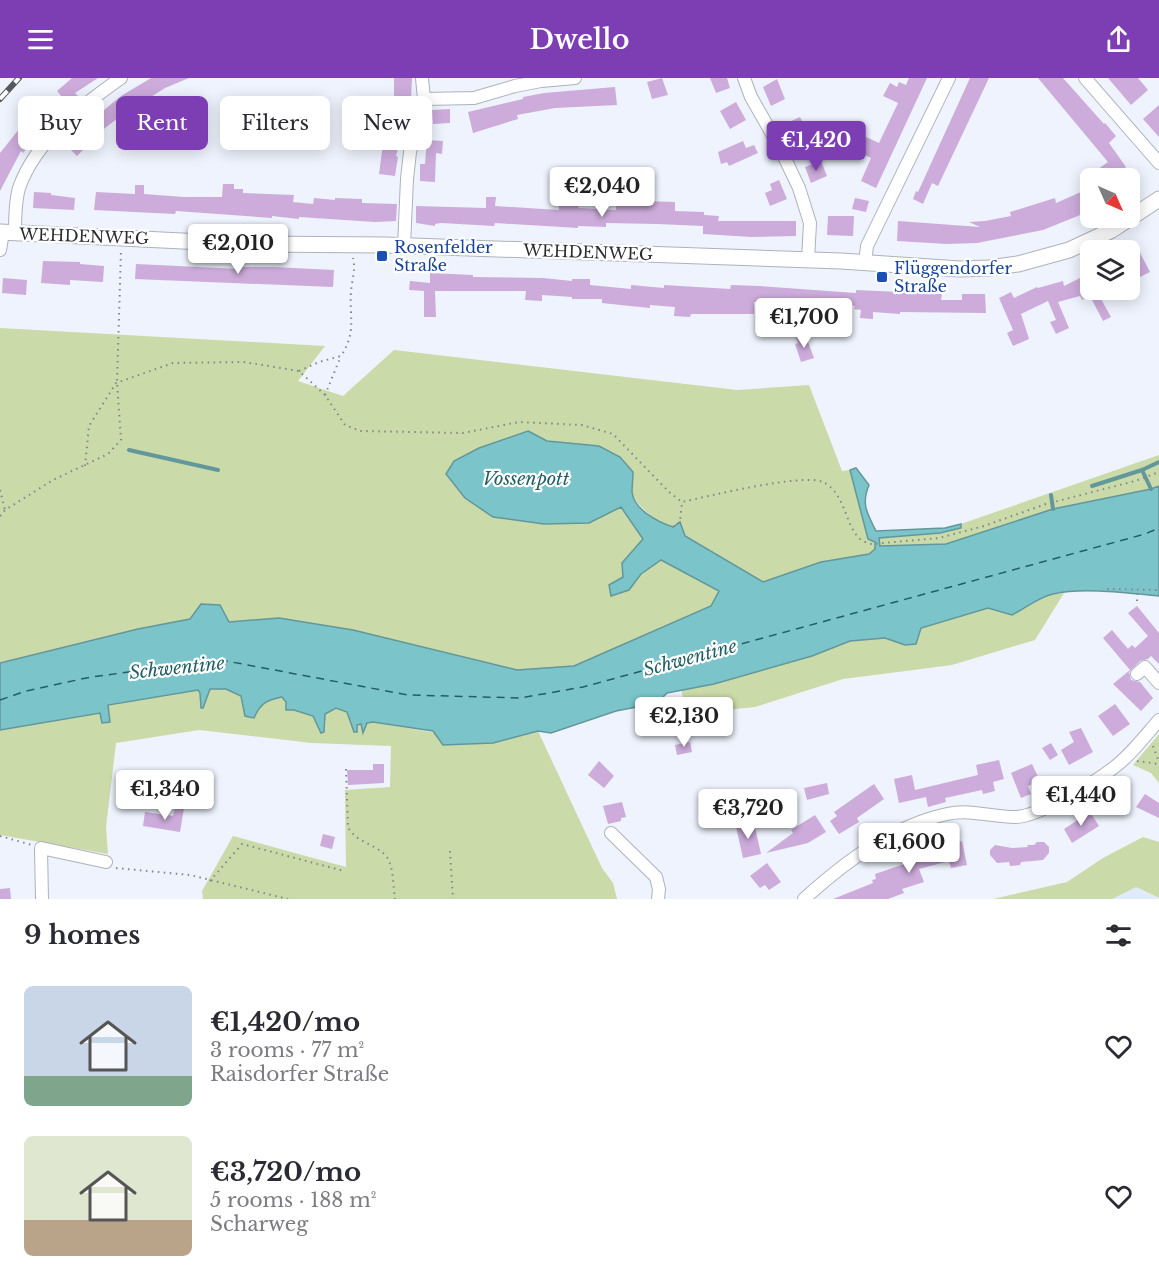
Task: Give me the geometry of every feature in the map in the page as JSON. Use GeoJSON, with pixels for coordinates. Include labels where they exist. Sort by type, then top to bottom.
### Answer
{"type":"FeatureCollection","features":[{"type":"Feature","properties":{"kind":"main road","name":"WEHDENWEG"},"geometry":{"type":"LineString","coordinates":[[6,232],[243,244],[347,244],[865,262],[960,269],[989,268],[1043,259],[1112,230],[1159,199]]}},
{"type":"Feature","properties":{"kind":"street"},"geometry":{"type":"LineString","coordinates":[[0,250],[19,190],[33,159],[43,145],[89,100],[121,78]]}},
{"type":"Feature","properties":{"kind":"street"},"geometry":{"type":"LineString","coordinates":[[422,78],[424,96]]}},
{"type":"Feature","properties":{"kind":"street"},"geometry":{"type":"LineString","coordinates":[[432,99],[474,98],[515,86],[575,78]]}},
{"type":"Feature","properties":{"kind":"street"},"geometry":{"type":"LineString","coordinates":[[744,78],[750,97],[779,146],[799,188],[810,223],[808,260]]}},
{"type":"Feature","properties":{"kind":"street"},"geometry":{"type":"LineString","coordinates":[[865,262],[867,246],[949,78]]}},
{"type":"Feature","properties":{"kind":"street"},"geometry":{"type":"LineString","coordinates":[[1085,78],[1159,163]]}},
{"type":"Feature","properties":{"kind":"street"},"geometry":{"type":"LineString","coordinates":[[404,246],[411,150]]}},
{"type":"Feature","properties":{"kind":"street"},"geometry":{"type":"LineString","coordinates":[[1137,674],[1145,667],[1159,683]]}},
{"type":"Feature","properties":{"kind":"street"},"geometry":{"type":"LineString","coordinates":[[804,899],[825,880],[869,849],[893,834],[921,821],[949,813],[969,812],[1015,817],[1029,816],[1043,810],[1113,769],[1159,720]]}},
{"type":"Feature","properties":{"kind":"street"},"geometry":{"type":"LineString","coordinates":[[610,833],[656,877],[659,889],[658,899]]}},
{"type":"Feature","properties":{"kind":"street"},"geometry":{"type":"LineString","coordinates":[[42,899],[41,848],[106,862]]}},
{"type":"Feature","properties":{"kind":"path"},"geometry":{"type":"LineString","coordinates":[[0,516],[5,510],[53,480],[108,454],[121,440],[117,382],[122,237]]}},
{"type":"Feature","properties":{"kind":"path"},"geometry":{"type":"LineString","coordinates":[[325,394],[352,331],[351,291],[354,259],[347,256],[347,244]]}},
{"type":"Feature","properties":{"kind":"path"},"geometry":{"type":"LineString","coordinates":[[299,371],[341,356]]}},
{"type":"Feature","properties":{"kind":"path"},"geometry":{"type":"LineString","coordinates":[[85,466],[90,426],[117,382],[173,363],[244,362],[299,371],[325,394],[345,425],[360,431],[463,433],[519,422],[546,422],[582,425],[613,434],[669,492],[682,502],[799,479],[822,482],[837,492],[854,534],[864,543],[872,544],[939,538],[984,526],[1046,504],[1135,481],[1159,472]]}},
{"type":"Feature","properties":{"kind":"path"},"geometry":{"type":"LineString","coordinates":[[0,490],[5,510]]}},
{"type":"Feature","properties":{"kind":"path"},"geometry":{"type":"LineString","coordinates":[[673,527],[681,522],[682,502]]}},
{"type":"Feature","properties":{"kind":"path"},"geometry":{"type":"LineString","coordinates":[[1107,589],[1159,590]]}},
{"type":"Feature","properties":{"kind":"path"},"geometry":{"type":"LineString","coordinates":[[1137,601],[1138,589]]}},
{"type":"Feature","properties":{"kind":"path"},"geometry":{"type":"LineString","coordinates":[[1122,759],[1159,763],[1148,733]]}},
{"type":"Feature","properties":{"kind":"path"},"geometry":{"type":"LineString","coordinates":[[346,769],[348,826],[357,837],[386,856],[395,899]]}},
{"type":"Feature","properties":{"kind":"path"},"geometry":{"type":"LineString","coordinates":[[0,836],[41,848]]}},
{"type":"Feature","properties":{"kind":"path"},"geometry":{"type":"LineString","coordinates":[[210,881],[242,844],[344,871]]}},
{"type":"Feature","properties":{"kind":"path"},"geometry":{"type":"LineString","coordinates":[[450,851],[453,899]]}},
{"type":"Feature","properties":{"kind":"path"},"geometry":{"type":"LineString","coordinates":[[106,862],[114,868],[190,875],[288,899]]}},
{"type":"Feature","properties":{"kind":"shaded area"},"geometry":{"type":"Polygon","coordinates":[[[1136,887],[1159,899],[1112,899],[1120,893],[1136,887]]]}},
{"type":"Feature","properties":{"kind":"green space"},"geometry":{"type":"Polygon","coordinates":[[[0,328],[325,346],[298,381],[343,396],[394,350],[737,390],[809,385],[842,471],[850,470],[860,508],[875,542],[875,549],[869,554],[821,562],[763,582],[673,527],[655,520],[632,495],[633,472],[599,446],[546,441],[528,431],[479,448],[454,461],[493,517],[544,524],[589,523],[621,507],[643,539],[622,563],[629,590],[641,574],[661,560],[720,591],[711,606],[574,666],[517,670],[353,630],[279,618],[228,622],[190,619],[138,629],[0,663],[0,328]]]}},
{"type":"Feature","properties":{"kind":"green space"},"geometry":{"type":"Polygon","coordinates":[[[1159,455],[1159,486],[1151,489],[1053,509],[946,544],[879,546],[879,538],[940,533],[961,528],[961,524],[1159,455]]]}},
{"type":"Feature","properties":{"kind":"green space"},"geometry":{"type":"Polygon","coordinates":[[[1064,593],[1035,640],[952,665],[843,679],[755,707],[687,714],[681,689],[714,684],[812,656],[850,641],[886,638],[905,645],[916,644],[921,628],[988,608],[1012,615],[1051,594],[1064,593]]]}},
{"type":"Feature","properties":{"kind":"green space"},"geometry":{"type":"Polygon","coordinates":[[[210,689],[226,689],[260,705],[270,699],[282,697],[291,711],[294,709],[313,716],[324,732],[325,714],[336,708],[347,712],[353,729],[357,724],[361,724],[363,731],[367,723],[373,722],[493,743],[538,731],[602,868],[613,883],[617,899],[203,899],[202,891],[233,836],[346,867],[345,790],[390,787],[391,746],[312,743],[199,730],[116,743],[106,827],[108,854],[0,835],[0,730],[101,713],[103,722],[109,722],[108,705],[198,690],[201,708],[210,689]]]}},
{"type":"Feature","properties":{"kind":"green space"},"geometry":{"type":"Polygon","coordinates":[[[1159,734],[1159,783],[1151,773],[1133,765],[1159,734]]]}},
{"type":"Feature","properties":{"kind":"green space"},"geometry":{"type":"Polygon","coordinates":[[[1143,837],[1159,842],[1159,898],[1136,887],[1112,899],[993,899],[1067,882],[1103,858],[1143,837]]]}},
{"type":"Feature","properties":{"kind":"water"},"geometry":{"type":"Polygon","coordinates":[[[528,431],[547,441],[599,446],[620,457],[633,472],[632,492],[642,510],[673,527],[680,522],[685,536],[763,582],[821,562],[869,554],[875,549],[875,542],[868,539],[850,470],[856,468],[869,485],[865,503],[876,531],[945,528],[961,524],[961,528],[940,533],[879,538],[880,546],[946,544],[1053,509],[1159,486],[1159,596],[1078,591],[1065,592],[1037,600],[1012,615],[988,608],[921,628],[916,644],[905,645],[885,638],[850,641],[812,656],[714,684],[667,693],[657,703],[616,711],[551,733],[538,731],[493,743],[443,745],[433,731],[373,722],[367,723],[363,733],[361,724],[357,725],[357,732],[354,732],[347,712],[336,708],[325,714],[324,732],[321,733],[313,716],[286,710],[286,702],[282,697],[264,703],[254,718],[245,716],[241,696],[226,689],[210,689],[203,708],[201,708],[198,690],[108,705],[110,722],[102,723],[100,713],[0,730],[0,663],[138,629],[190,619],[201,604],[220,605],[229,622],[279,618],[353,630],[517,670],[574,666],[711,606],[719,591],[661,560],[641,574],[629,590],[611,596],[609,585],[623,577],[622,563],[643,539],[621,507],[589,523],[544,524],[493,517],[465,498],[446,474],[454,461],[479,448],[528,431]]]}},
{"type":"Feature","properties":{"kind":"building"},"geometry":{"type":"Polygon","coordinates":[[[72,78],[98,78],[75,93],[78,96],[61,96],[57,91],[72,78]]]}},
{"type":"Feature","properties":{"kind":"building"},"geometry":{"type":"Polygon","coordinates":[[[151,78],[189,78],[152,96],[121,96],[151,78]]]}},
{"type":"Feature","properties":{"kind":"building"},"geometry":{"type":"Polygon","coordinates":[[[394,78],[412,78],[411,96],[394,96],[394,78]]]}},
{"type":"Feature","properties":{"kind":"building"},"geometry":{"type":"Polygon","coordinates":[[[662,78],[668,95],[652,99],[647,82],[662,78]]]}},
{"type":"Feature","properties":{"kind":"building"},"geometry":{"type":"Polygon","coordinates":[[[710,78],[727,78],[730,88],[716,93],[710,78]]]}},
{"type":"Feature","properties":{"kind":"building"},"geometry":{"type":"Polygon","coordinates":[[[909,78],[927,78],[876,188],[861,181],[871,158],[859,152],[866,137],[879,143],[898,103],[883,96],[890,83],[897,87],[899,82],[906,85],[909,78]]]}},
{"type":"Feature","properties":{"kind":"building"},"geometry":{"type":"Polygon","coordinates":[[[970,78],[989,78],[938,186],[932,183],[923,204],[913,199],[970,78]]]}},
{"type":"Feature","properties":{"kind":"building"},"geometry":{"type":"Polygon","coordinates":[[[1038,78],[1063,78],[1116,136],[1109,143],[1126,167],[1099,168],[1108,162],[1038,78]]]}},
{"type":"Feature","properties":{"kind":"building"},"geometry":{"type":"Polygon","coordinates":[[[1108,78],[1138,78],[1148,90],[1131,105],[1108,78]]]}},
{"type":"Feature","properties":{"kind":"building"},"geometry":{"type":"Polygon","coordinates":[[[777,79],[785,99],[771,106],[763,87],[777,79]]]}},
{"type":"Feature","properties":{"kind":"building"},"geometry":{"type":"Polygon","coordinates":[[[615,87],[617,105],[555,108],[517,115],[518,119],[473,133],[468,112],[544,93],[615,87]]]}},
{"type":"Feature","properties":{"kind":"building"},"geometry":{"type":"Polygon","coordinates":[[[116,100],[116,120],[104,129],[104,110],[116,100]]]}},
{"type":"Feature","properties":{"kind":"building"},"geometry":{"type":"Polygon","coordinates":[[[736,102],[746,120],[730,129],[720,111],[736,102]]]}},
{"type":"Feature","properties":{"kind":"building"},"geometry":{"type":"Polygon","coordinates":[[[1159,105],[1159,137],[1143,119],[1159,105]]]}},
{"type":"Feature","properties":{"kind":"building"},"geometry":{"type":"Polygon","coordinates":[[[450,109],[450,123],[433,124],[432,110],[450,109]]]}},
{"type":"Feature","properties":{"kind":"building"},"geometry":{"type":"Polygon","coordinates":[[[800,117],[810,139],[795,146],[785,124],[800,117]]]}},
{"type":"Feature","properties":{"kind":"building"},"geometry":{"type":"Polygon","coordinates":[[[18,130],[18,150],[25,150],[23,153],[21,151],[0,191],[0,153],[18,130]]]}},
{"type":"Feature","properties":{"kind":"building"},"geometry":{"type":"Polygon","coordinates":[[[432,140],[443,141],[442,154],[436,153],[435,182],[420,181],[420,164],[425,164],[426,150],[432,150],[432,140]]]}},
{"type":"Feature","properties":{"kind":"building"},"geometry":{"type":"Polygon","coordinates":[[[743,141],[746,148],[754,145],[758,153],[729,166],[727,162],[721,164],[718,152],[743,141]]]}},
{"type":"Feature","properties":{"kind":"building"},"geometry":{"type":"Polygon","coordinates":[[[71,150],[83,150],[77,156],[71,150]]]}},
{"type":"Feature","properties":{"kind":"building"},"geometry":{"type":"Polygon","coordinates":[[[382,150],[398,150],[395,176],[379,174],[382,150]]]}},
{"type":"Feature","properties":{"kind":"building"},"geometry":{"type":"Polygon","coordinates":[[[821,161],[827,176],[811,183],[805,167],[821,161]]]}},
{"type":"Feature","properties":{"kind":"building"},"geometry":{"type":"Polygon","coordinates":[[[779,180],[787,199],[770,206],[765,193],[772,190],[770,184],[779,180]]]}},
{"type":"Feature","properties":{"kind":"building"},"geometry":{"type":"Polygon","coordinates":[[[223,184],[234,184],[234,189],[243,189],[243,193],[294,195],[293,202],[313,204],[314,198],[335,200],[335,198],[362,199],[362,203],[397,204],[396,221],[375,222],[299,217],[299,219],[272,216],[272,218],[176,211],[175,214],[94,210],[96,192],[135,194],[135,185],[144,185],[144,194],[222,197],[223,184]]]}},
{"type":"Feature","properties":{"kind":"building"},"geometry":{"type":"Polygon","coordinates":[[[34,192],[75,198],[74,210],[33,208],[34,192]]]}},
{"type":"Feature","properties":{"kind":"building"},"geometry":{"type":"Polygon","coordinates":[[[1080,192],[1080,215],[1043,230],[977,243],[897,241],[898,221],[980,227],[969,222],[1011,216],[1010,212],[1055,198],[1056,203],[1080,192]]]}},
{"type":"Feature","properties":{"kind":"building"},"geometry":{"type":"Polygon","coordinates":[[[486,197],[496,197],[495,206],[559,210],[559,205],[616,210],[616,200],[675,202],[675,211],[704,212],[704,215],[719,216],[718,221],[796,221],[796,236],[752,237],[703,234],[703,226],[657,224],[606,223],[606,227],[578,226],[578,228],[495,223],[494,226],[441,223],[435,226],[416,223],[416,206],[486,208],[486,197]]]}},
{"type":"Feature","properties":{"kind":"building"},"geometry":{"type":"Polygon","coordinates":[[[855,198],[869,201],[866,212],[852,209],[855,198]]]}},
{"type":"Feature","properties":{"kind":"building"},"geometry":{"type":"Polygon","coordinates":[[[828,216],[854,216],[853,236],[827,235],[828,216]]]}},
{"type":"Feature","properties":{"kind":"building"},"geometry":{"type":"Polygon","coordinates":[[[1140,253],[1150,272],[1140,277],[1140,253]]]}},
{"type":"Feature","properties":{"kind":"building"},"geometry":{"type":"Polygon","coordinates":[[[43,261],[80,262],[80,264],[104,266],[103,282],[70,280],[70,285],[41,283],[43,261]]]}},
{"type":"Feature","properties":{"kind":"building"},"geometry":{"type":"Polygon","coordinates":[[[136,264],[240,269],[240,267],[274,267],[334,270],[333,287],[135,279],[136,264]]]}},
{"type":"Feature","properties":{"kind":"building"},"geometry":{"type":"Polygon","coordinates":[[[430,273],[572,281],[572,279],[590,279],[590,285],[631,289],[631,285],[730,289],[731,285],[760,286],[856,293],[856,290],[942,294],[941,300],[962,300],[962,294],[985,294],[986,313],[873,312],[873,319],[860,318],[861,310],[854,309],[855,306],[820,302],[827,324],[817,324],[813,311],[789,310],[788,321],[772,320],[773,302],[754,302],[754,314],[691,314],[690,317],[674,316],[675,307],[650,305],[650,308],[602,303],[602,299],[572,299],[572,297],[542,295],[542,301],[525,300],[526,291],[435,291],[436,317],[424,317],[424,291],[409,290],[410,281],[430,283],[430,273]]]}},
{"type":"Feature","properties":{"kind":"building"},"geometry":{"type":"Polygon","coordinates":[[[3,278],[27,280],[26,295],[2,293],[3,278]]]}},
{"type":"Feature","properties":{"kind":"building"},"geometry":{"type":"Polygon","coordinates":[[[1080,278],[1080,296],[1058,302],[1069,328],[1056,334],[1050,322],[1056,320],[1048,301],[1021,314],[1029,339],[1013,346],[1007,333],[1013,330],[999,298],[1011,292],[1014,298],[1037,287],[1063,281],[1064,286],[1080,278]]]}},
{"type":"Feature","properties":{"kind":"building"},"geometry":{"type":"Polygon","coordinates":[[[1092,300],[1102,300],[1111,317],[1103,321],[1092,300]]]}},
{"type":"Feature","properties":{"kind":"building"},"geometry":{"type":"Polygon","coordinates":[[[805,334],[814,358],[801,362],[795,344],[798,343],[796,337],[805,334]]]}},
{"type":"Feature","properties":{"kind":"building"},"geometry":{"type":"Polygon","coordinates":[[[1137,606],[1159,633],[1159,664],[1151,656],[1140,661],[1129,672],[1131,680],[1140,682],[1153,698],[1141,711],[1113,684],[1130,670],[1103,638],[1112,630],[1128,649],[1132,645],[1135,648],[1148,636],[1128,613],[1137,606]]]}},
{"type":"Feature","properties":{"kind":"building"},"geometry":{"type":"Polygon","coordinates":[[[1115,704],[1130,724],[1113,736],[1098,716],[1115,704]]]}},
{"type":"Feature","properties":{"kind":"building"},"geometry":{"type":"Polygon","coordinates":[[[1081,728],[1093,752],[1069,765],[1061,750],[1074,742],[1069,732],[1081,728]]]}},
{"type":"Feature","properties":{"kind":"building"},"geometry":{"type":"Polygon","coordinates":[[[690,742],[692,752],[677,755],[675,745],[690,742]]]}},
{"type":"Feature","properties":{"kind":"building"},"geometry":{"type":"Polygon","coordinates":[[[1051,743],[1058,755],[1050,760],[1042,748],[1051,743]]]}},
{"type":"Feature","properties":{"kind":"building"},"geometry":{"type":"Polygon","coordinates":[[[999,760],[1004,779],[993,782],[995,791],[983,794],[982,790],[945,798],[946,802],[928,807],[926,797],[899,803],[894,779],[912,775],[915,790],[978,775],[976,765],[999,760]]]}},
{"type":"Feature","properties":{"kind":"building"},"geometry":{"type":"Polygon","coordinates":[[[599,761],[614,776],[604,788],[588,775],[599,761]]]}},
{"type":"Feature","properties":{"kind":"building"},"geometry":{"type":"Polygon","coordinates":[[[373,764],[384,764],[384,783],[348,785],[347,770],[373,770],[373,764]]]}},
{"type":"Feature","properties":{"kind":"building"},"geometry":{"type":"Polygon","coordinates":[[[1032,764],[1040,781],[1028,786],[1031,794],[1021,798],[1011,773],[1032,764]]]}},
{"type":"Feature","properties":{"kind":"building"},"geometry":{"type":"Polygon","coordinates":[[[827,783],[829,794],[807,800],[804,788],[827,783]]]}},
{"type":"Feature","properties":{"kind":"building"},"geometry":{"type":"Polygon","coordinates":[[[874,784],[884,799],[857,818],[859,822],[839,834],[830,821],[837,816],[834,812],[874,784]]]}},
{"type":"Feature","properties":{"kind":"building"},"geometry":{"type":"Polygon","coordinates":[[[1145,794],[1159,803],[1159,818],[1136,807],[1145,794]]]}},
{"type":"Feature","properties":{"kind":"building"},"geometry":{"type":"Polygon","coordinates":[[[794,799],[797,810],[779,814],[776,804],[794,799]]]}},
{"type":"Feature","properties":{"kind":"building"},"geometry":{"type":"Polygon","coordinates":[[[622,802],[626,817],[621,818],[621,821],[608,824],[603,806],[622,802]]]}},
{"type":"Feature","properties":{"kind":"building"},"geometry":{"type":"Polygon","coordinates":[[[175,807],[184,808],[180,832],[143,826],[145,812],[173,816],[175,807]]]}},
{"type":"Feature","properties":{"kind":"building"},"geometry":{"type":"Polygon","coordinates":[[[1090,812],[1099,826],[1072,843],[1064,829],[1090,812]]]}},
{"type":"Feature","properties":{"kind":"building"},"geometry":{"type":"Polygon","coordinates":[[[815,815],[826,832],[808,843],[766,853],[793,833],[791,830],[815,815]]]}},
{"type":"Feature","properties":{"kind":"building"},"geometry":{"type":"Polygon","coordinates":[[[754,823],[761,854],[743,858],[736,827],[754,823]]]}},
{"type":"Feature","properties":{"kind":"building"},"geometry":{"type":"Polygon","coordinates":[[[323,834],[335,837],[332,849],[320,846],[323,834]]]}},
{"type":"Feature","properties":{"kind":"building"},"geometry":{"type":"Polygon","coordinates":[[[962,841],[967,865],[951,868],[949,861],[919,869],[924,882],[902,889],[904,893],[888,899],[833,899],[873,883],[872,880],[876,879],[875,874],[925,857],[924,850],[962,841]]]}},
{"type":"Feature","properties":{"kind":"building"},"geometry":{"type":"Polygon","coordinates":[[[1037,842],[1044,842],[1049,847],[1049,853],[1043,860],[1021,862],[1020,865],[1010,866],[1009,862],[997,863],[990,855],[990,850],[995,845],[1012,848],[1028,847],[1027,845],[1034,845],[1037,842]]]}},
{"type":"Feature","properties":{"kind":"building"},"geometry":{"type":"Polygon","coordinates":[[[767,863],[781,882],[769,890],[765,885],[760,888],[750,876],[767,863]]]}},
{"type":"Feature","properties":{"kind":"building"},"geometry":{"type":"Polygon","coordinates":[[[10,888],[11,899],[0,899],[0,889],[10,888]]]}},
{"type":"Feature","properties":{"kind":"waterway"},"geometry":{"type":"LineString","coordinates":[[129,450],[218,470]]}},
{"type":"Feature","properties":{"kind":"waterway"},"geometry":{"type":"LineString","coordinates":[[1092,486],[1159,462]]}},
{"type":"Feature","properties":{"kind":"waterway"},"geometry":{"type":"LineString","coordinates":[[1142,470],[1151,489]]}},
{"type":"Feature","properties":{"kind":"waterway"},"geometry":{"type":"LineString","coordinates":[[1051,495],[1053,509]]}},
{"type":"Feature","properties":{"kind":"ferry route"},"geometry":{"type":"LineString","coordinates":[[0,700],[26,691],[91,677],[221,660],[408,695],[520,698],[583,687],[1145,534],[1159,528]]}},
{"type":"Feature","properties":{"kind":"railway"},"geometry":{"type":"LineString","coordinates":[[0,99],[19,78]]}},
{"type":"Feature","properties":{"kind":"place","name":"Rosenfelder Straße"},"geometry":{"type":"Point","coordinates":[382,256]}},
{"type":"Feature","properties":{"kind":"place","name":"Flüggendorfer Straße"},"geometry":{"type":"Point","coordinates":[882,277]}},
{"type":"Feature","properties":{"kind":"water label","name":"Vossenpott"},"geometry":{"type":"Point","coordinates":[526,479]}},
{"type":"Feature","properties":{"kind":"water label","name":"Schwentine"},"geometry":{"type":"Point","coordinates":[690,658]}},
{"type":"Feature","properties":{"kind":"water label","name":"Schwentine"},"geometry":{"type":"Point","coordinates":[177,668]}}]}
